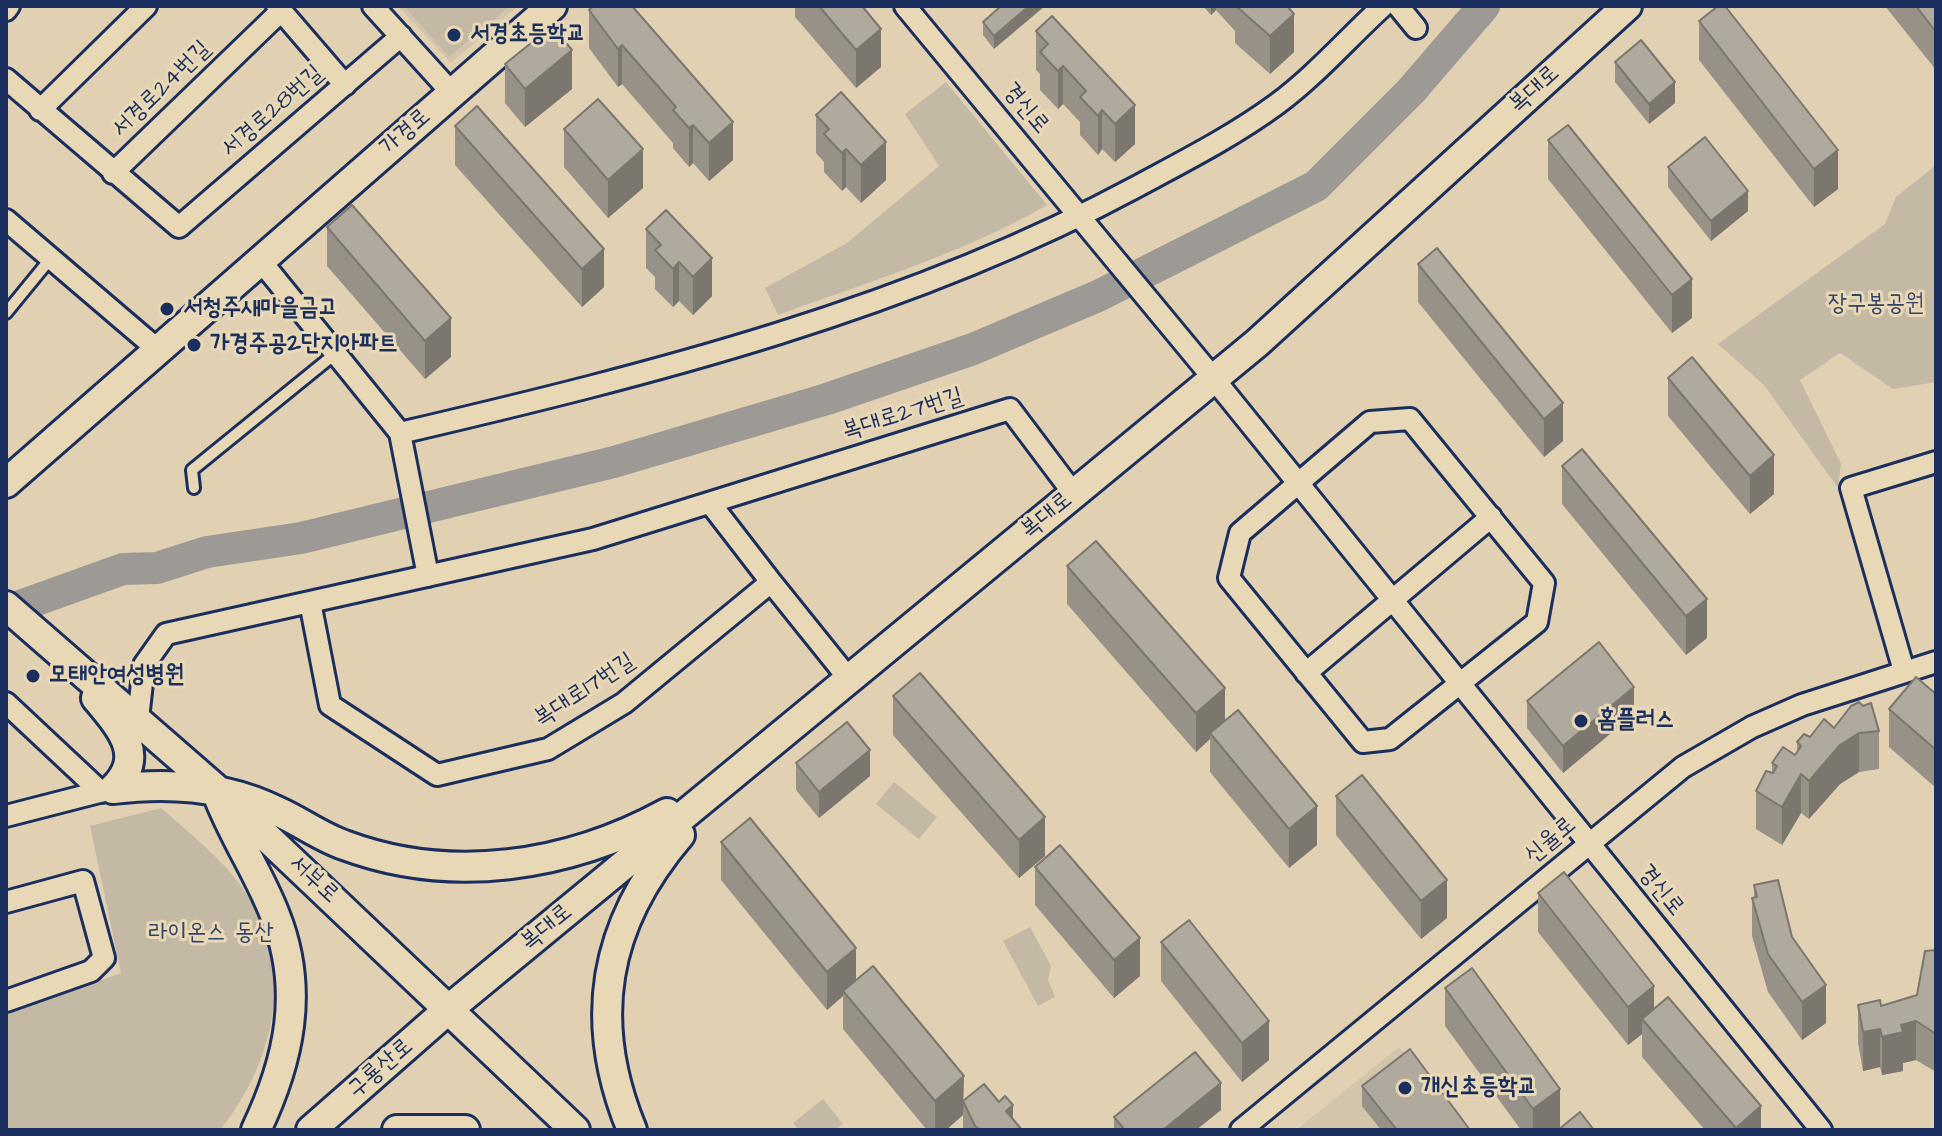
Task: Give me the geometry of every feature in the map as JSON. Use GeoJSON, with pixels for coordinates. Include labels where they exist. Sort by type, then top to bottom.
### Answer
{"type":"FeatureCollection","features":[{"type":"Feature","properties":{"kind":"street"},"geometry":{"type":"LineString","coordinates":[[40,110],[146,6]]}},
{"type":"Feature","properties":{"kind":"street"},"geometry":{"type":"LineString","coordinates":[[373,6],[452,93]]}},
{"type":"Feature","properties":{"kind":"street","name":"가경로"},"geometry":{"type":"LineString","coordinates":[[6,483],[552,6]]}},
{"type":"Feature","properties":{"kind":"street","name":"경신로"},"geometry":{"type":"LineString","coordinates":[[905,6],[1214,379],[1821,1130]]}},
{"type":"Feature","properties":{"kind":"street"},"geometry":{"type":"LineString","coordinates":[[400,433],[537,401],[810,324],[917,286],[1080,217],[1223,141],[1279,103],[1383,6]]}},
{"type":"Feature","properties":{"kind":"street"},"geometry":{"type":"LineString","coordinates":[[1398,6],[1416,28]]}},
{"type":"Feature","properties":{"kind":"street","name":"복대로"},"geometry":{"type":"LineString","coordinates":[[450,1008],[1214,379],[1627,6]]}},
{"type":"Feature","properties":{"kind":"street"},"geometry":{"type":"LineString","coordinates":[[279,8],[345,85]]}},
{"type":"Feature","properties":{"kind":"street","name":"서경로24번길"},"geometry":{"type":"LineString","coordinates":[[113,173],[279,8]]}},
{"type":"Feature","properties":{"kind":"street","name":"서경로28번길"},"geometry":{"type":"LineString","coordinates":[[113,173],[179,227],[401,36]]}},
{"type":"Feature","properties":{"kind":"street"},"geometry":{"type":"LineString","coordinates":[[6,79],[113,173]]}},
{"type":"Feature","properties":{"kind":"street"},"geometry":{"type":"LineString","coordinates":[[6,220],[157,349]]}},
{"type":"Feature","properties":{"kind":"street"},"geometry":{"type":"LineString","coordinates":[[260,260],[400,433],[428,576]]}},
{"type":"Feature","properties":{"kind":"street","name":"복대로27번길"},"geometry":{"type":"LineString","coordinates":[[710,503],[1010,409],[1074,494]]}},
{"type":"Feature","properties":{"kind":"street"},"geometry":{"type":"LineString","coordinates":[[1410,419],[1544,583],[1537,622],[1390,739],[1363,742],[1229,578],[1240,533],[1298,483],[1370,422],[1410,419]]}},
{"type":"Feature","properties":{"kind":"street"},"geometry":{"type":"LineString","coordinates":[[1904,671],[1851,488],[1936,462]]}},
{"type":"Feature","properties":{"kind":"street"},"geometry":{"type":"LineString","coordinates":[[138,719],[144,665],[166,634],[593,539],[710,503],[849,679]]}},
{"type":"Feature","properties":{"kind":"street"},"geometry":{"type":"LineString","coordinates":[[1306,673],[1491,517]]}},
{"type":"Feature","properties":{"kind":"street","name":"복대로17번길"},"geometry":{"type":"LineString","coordinates":[[310,602],[330,705],[437,775],[548,749],[624,703],[771,582]]}},
{"type":"Feature","properties":{"kind":"street","name":"서부로"},"geometry":{"type":"LineString","coordinates":[[6,606],[67,663],[138,719],[215,788],[575,1130]]}},
{"type":"Feature","properties":{"kind":"street","name":"신율로"},"geometry":{"type":"LineString","coordinates":[[1241,1130],[1683,767],[1752,727],[1802,705],[1936,662]]}},
{"type":"Feature","properties":{"kind":"street"},"geometry":{"type":"LineString","coordinates":[[67,663],[116,722],[128,745],[131,763],[126,776],[107,790]]}},
{"type":"Feature","properties":{"kind":"street"},"geometry":{"type":"LineString","coordinates":[[6,703],[107,790]]}},
{"type":"Feature","properties":{"kind":"street"},"geometry":{"type":"LineString","coordinates":[[6,816],[107,790],[152,784],[215,788],[275,810],[341,844],[377,856],[426,865],[484,868],[578,850],[632,832],[749,762]]}},
{"type":"Feature","properties":{"kind":"street"},"geometry":{"type":"LineString","coordinates":[[632,1130],[612,1071],[607,1030],[606,995],[623,926],[638,892],[656,863],[749,762]]}},
{"type":"Feature","properties":{"kind":"street"},"geometry":{"type":"LineString","coordinates":[[215,788],[232,835],[276,916],[290,989],[291,1025],[284,1062],[256,1130]]}},
{"type":"Feature","properties":{"kind":"street"},"geometry":{"type":"LineString","coordinates":[[6,902],[83,881],[104,958],[91,971],[6,1001]]}},
{"type":"Feature","properties":{"kind":"street","name":"구룡산로"},"geometry":{"type":"LineString","coordinates":[[311,1130],[450,1008]]}},
{"type":"Feature","properties":{"kind":"street"},"geometry":{"type":"LineString","coordinates":[[397,1130],[465,1130]]}},
{"type":"Feature","properties":{"kind":"lane"},"geometry":{"type":"LineString","coordinates":[[6,313],[51,258]]}},
{"type":"Feature","properties":{"kind":"lane"},"geometry":{"type":"LineString","coordinates":[[194,488],[192,470],[336,353]]}},
{"type":"Feature","properties":{"kind":"shaded area","name":"서경초등학교"},"geometry":{"type":"Polygon","coordinates":[[[398,6],[518,6],[451,63],[398,6]]]}},
{"type":"Feature","properties":{"kind":"shaded area"},"geometry":{"type":"Polygon","coordinates":[[[1399,1047],[1461,1130],[1296,1130],[1399,1047]]]}},
{"type":"Feature","properties":{"kind":"green space","name":"서경초등학교"},"geometry":{"type":"Polygon","coordinates":[[[404,6],[510,6],[449,57],[404,6]]]}},
{"type":"Feature","properties":{"kind":"green space"},"geometry":{"type":"Polygon","coordinates":[[[946,82],[1047,205],[949,252],[778,315],[765,288],[847,243],[939,166],[905,114],[946,82]]]}},
{"type":"Feature","properties":{"kind":"green space","name":"장구봉공원"},"geometry":{"type":"Polygon","coordinates":[[[1936,165],[1936,382],[1893,389],[1840,353],[1800,380],[1841,464],[1838,488],[1764,385],[1718,344],[1885,224],[1896,197],[1936,165]]]}},
{"type":"Feature","properties":{"kind":"green space"},"geometry":{"type":"Polygon","coordinates":[[[894,782],[937,817],[919,839],[876,804],[894,782]]]}},
{"type":"Feature","properties":{"kind":"green space","name":"라이온스 동산"},"geometry":{"type":"Polygon","coordinates":[[[161,808],[235,878],[254,906],[266,934],[273,963],[274,992],[264,1051],[252,1079],[220,1130],[6,1130],[6,1014],[121,973],[90,826],[161,808]]]}},
{"type":"Feature","properties":{"kind":"green space"},"geometry":{"type":"Polygon","coordinates":[[[1030,927],[1051,966],[1048,980],[1055,997],[1038,1006],[1003,941],[1030,927]]]}},
{"type":"Feature","properties":{"kind":"green space"},"geometry":{"type":"Polygon","coordinates":[[[823,1099],[843,1124],[835,1130],[799,1130],[793,1123],[823,1099]]]}},
{"type":"Feature","properties":{"kind":"building"},"geometry":{"type":"Polygon","coordinates":[[[593,6],[632,6],[733,122],[709,143],[693,125],[689,128],[673,110],[676,107],[622,45],[618,49],[589,10],[593,6]]]}},
{"type":"Feature","properties":{"kind":"building"},"geometry":{"type":"Polygon","coordinates":[[[819,6],[862,6],[881,29],[856,50],[819,6]]]}},
{"type":"Feature","properties":{"kind":"building"},"geometry":{"type":"Polygon","coordinates":[[[1001,6],[1029,6],[994,36],[983,22],[1001,6]]]}},
{"type":"Feature","properties":{"kind":"building"},"geometry":{"type":"Polygon","coordinates":[[[1236,6],[1287,6],[1294,14],[1270,36],[1236,6]]]}},
{"type":"Feature","properties":{"kind":"building"},"geometry":{"type":"Polygon","coordinates":[[[1718,6],[1725,6],[1838,150],[1814,169],[1699,21],[1718,6]]]}},
{"type":"Feature","properties":{"kind":"building"},"geometry":{"type":"Polygon","coordinates":[[[1916,6],[1936,6],[1936,32],[1916,6]]]}},
{"type":"Feature","properties":{"kind":"building"},"geometry":{"type":"Polygon","coordinates":[[[1052,16],[1135,105],[1115,124],[1102,110],[1098,116],[1080,97],[1086,91],[1063,66],[1058,71],[1040,52],[1048,44],[1036,31],[1052,16]]]}},
{"type":"Feature","properties":{"kind":"building"},"geometry":{"type":"Polygon","coordinates":[[[552,26],[572,50],[525,89],[505,64],[552,26]]]}},
{"type":"Feature","properties":{"kind":"building"},"geometry":{"type":"Polygon","coordinates":[[[1641,40],[1675,82],[1649,104],[1615,62],[1641,40]]]}},
{"type":"Feature","properties":{"kind":"building"},"geometry":{"type":"Polygon","coordinates":[[[841,92],[886,142],[861,165],[846,149],[842,153],[824,134],[829,129],[816,115],[841,92]]]}},
{"type":"Feature","properties":{"kind":"building"},"geometry":{"type":"Polygon","coordinates":[[[598,99],[643,149],[608,180],[564,129],[598,99]]]}},
{"type":"Feature","properties":{"kind":"building"},"geometry":{"type":"Polygon","coordinates":[[[477,106],[604,249],[582,269],[455,126],[477,106]]]}},
{"type":"Feature","properties":{"kind":"building"},"geometry":{"type":"Polygon","coordinates":[[[1568,125],[1692,279],[1672,295],[1548,140],[1568,125]]]}},
{"type":"Feature","properties":{"kind":"building"},"geometry":{"type":"Polygon","coordinates":[[[1705,137],[1748,191],[1711,221],[1668,167],[1705,137]]]}},
{"type":"Feature","properties":{"kind":"building"},"geometry":{"type":"Polygon","coordinates":[[[352,205],[451,318],[425,341],[327,227],[352,205]]]}},
{"type":"Feature","properties":{"kind":"building"},"geometry":{"type":"Polygon","coordinates":[[[666,210],[712,258],[693,277],[679,262],[673,269],[655,250],[661,245],[646,229],[666,210]]]}},
{"type":"Feature","properties":{"kind":"building"},"geometry":{"type":"Polygon","coordinates":[[[1437,248],[1563,403],[1544,419],[1418,264],[1437,248]]]}},
{"type":"Feature","properties":{"kind":"building"},"geometry":{"type":"Polygon","coordinates":[[[1692,357],[1774,455],[1750,476],[1668,378],[1692,357]]]}},
{"type":"Feature","properties":{"kind":"building"},"geometry":{"type":"Polygon","coordinates":[[[1582,449],[1707,599],[1686,616],[1562,466],[1582,449]]]}},
{"type":"Feature","properties":{"kind":"building"},"geometry":{"type":"Polygon","coordinates":[[[1096,541],[1225,688],[1196,713],[1067,566],[1096,541]]]}},
{"type":"Feature","properties":{"kind":"building"},"geometry":{"type":"Polygon","coordinates":[[[1599,642],[1634,687],[1563,746],[1527,701],[1599,642]]]}},
{"type":"Feature","properties":{"kind":"building"},"geometry":{"type":"Polygon","coordinates":[[[920,673],[1045,817],[1019,840],[893,696],[920,673]]]}},
{"type":"Feature","properties":{"kind":"building"},"geometry":{"type":"Polygon","coordinates":[[[1916,677],[1936,694],[1936,750],[1889,709],[1916,677]]]}},
{"type":"Feature","properties":{"kind":"building"},"geometry":{"type":"Polygon","coordinates":[[[1859,702],[1863,706],[1871,703],[1879,731],[1859,733],[1840,745],[1809,781],[1801,774],[1782,807],[1756,791],[1766,771],[1773,773],[1777,766],[1772,763],[1783,747],[1795,755],[1801,746],[1797,742],[1804,734],[1810,737],[1824,719],[1834,728],[1851,706],[1859,702]]]}},
{"type":"Feature","properties":{"kind":"building"},"geometry":{"type":"Polygon","coordinates":[[[1238,710],[1317,806],[1289,829],[1210,733],[1238,710]]]}},
{"type":"Feature","properties":{"kind":"building"},"geometry":{"type":"Polygon","coordinates":[[[847,722],[870,750],[819,792],[796,763],[847,722]]]}},
{"type":"Feature","properties":{"kind":"building"},"geometry":{"type":"Polygon","coordinates":[[[1362,775],[1447,880],[1421,901],[1336,796],[1362,775]]]}},
{"type":"Feature","properties":{"kind":"building"},"geometry":{"type":"Polygon","coordinates":[[[750,818],[856,948],[827,972],[721,842],[750,818]]]}},
{"type":"Feature","properties":{"kind":"building"},"geometry":{"type":"Polygon","coordinates":[[[1060,845],[1140,938],[1114,960],[1035,867],[1060,845]]]}},
{"type":"Feature","properties":{"kind":"building"},"geometry":{"type":"Polygon","coordinates":[[[1564,872],[1654,986],[1628,1007],[1538,893],[1564,872]]]}},
{"type":"Feature","properties":{"kind":"building"},"geometry":{"type":"Polygon","coordinates":[[[1778,880],[1792,937],[1826,985],[1802,1002],[1768,954],[1752,898],[1757,897],[1754,885],[1778,880]]]}},
{"type":"Feature","properties":{"kind":"building"},"geometry":{"type":"Polygon","coordinates":[[[1189,920],[1269,1021],[1242,1043],[1161,942],[1189,920]]]}},
{"type":"Feature","properties":{"kind":"building"},"geometry":{"type":"Polygon","coordinates":[[[1936,950],[1936,1034],[1916,1021],[1901,1025],[1903,1032],[1882,1037],[1880,1029],[1863,1032],[1858,1005],[1880,1000],[1881,1006],[1917,995],[1925,951],[1936,950]]]}},
{"type":"Feature","properties":{"kind":"building"},"geometry":{"type":"Polygon","coordinates":[[[873,966],[964,1076],[935,1101],[843,991],[873,966]]]}},
{"type":"Feature","properties":{"kind":"building"},"geometry":{"type":"Polygon","coordinates":[[[1472,968],[1560,1089],[1533,1109],[1445,988],[1472,968]]]}},
{"type":"Feature","properties":{"kind":"building"},"geometry":{"type":"Polygon","coordinates":[[[1668,997],[1761,1106],[1736,1128],[1642,1019],[1668,997]]]}},
{"type":"Feature","properties":{"kind":"building"},"geometry":{"type":"Polygon","coordinates":[[[1410,1049],[1470,1130],[1397,1130],[1362,1086],[1410,1049]]]}},
{"type":"Feature","properties":{"kind":"building"},"geometry":{"type":"Polygon","coordinates":[[[1195,1052],[1221,1083],[1163,1130],[1125,1130],[1114,1117],[1195,1052]]]}},
{"type":"Feature","properties":{"kind":"building"},"geometry":{"type":"Polygon","coordinates":[[[984,1084],[999,1102],[1005,1096],[1013,1105],[1006,1111],[1022,1130],[981,1130],[975,1126],[963,1101],[984,1084]]]}},
{"type":"Feature","properties":{"kind":"building"},"geometry":{"type":"Polygon","coordinates":[[[1580,1112],[1594,1130],[1558,1130],[1580,1112]]]}},
{"type":"Feature","properties":{"kind":"waterway"},"geometry":{"type":"LineString","coordinates":[[6,611],[123,569],[157,568],[207,552],[301,538],[614,462],[827,399],[973,349],[1098,296],[1316,186],[1411,91],[1484,6]]}},
{"type":"Feature","properties":{"kind":"place","name":"서경초등학교"},"geometry":{"type":"Point","coordinates":[454,35]}},
{"type":"Feature","properties":{"kind":"place","name":"서청주새마을금고"},"geometry":{"type":"Point","coordinates":[167,309]}},
{"type":"Feature","properties":{"kind":"place","name":"가경주공2단지아파트"},"geometry":{"type":"Point","coordinates":[194,345]}},
{"type":"Feature","properties":{"kind":"place","name":"모태안여성병원"},"geometry":{"type":"Point","coordinates":[33,676]}},
{"type":"Feature","properties":{"kind":"place","name":"홈플러스"},"geometry":{"type":"Point","coordinates":[1581,721]}},
{"type":"Feature","properties":{"kind":"place","name":"개신초등학교"},"geometry":{"type":"Point","coordinates":[1405,1088]}}]}
